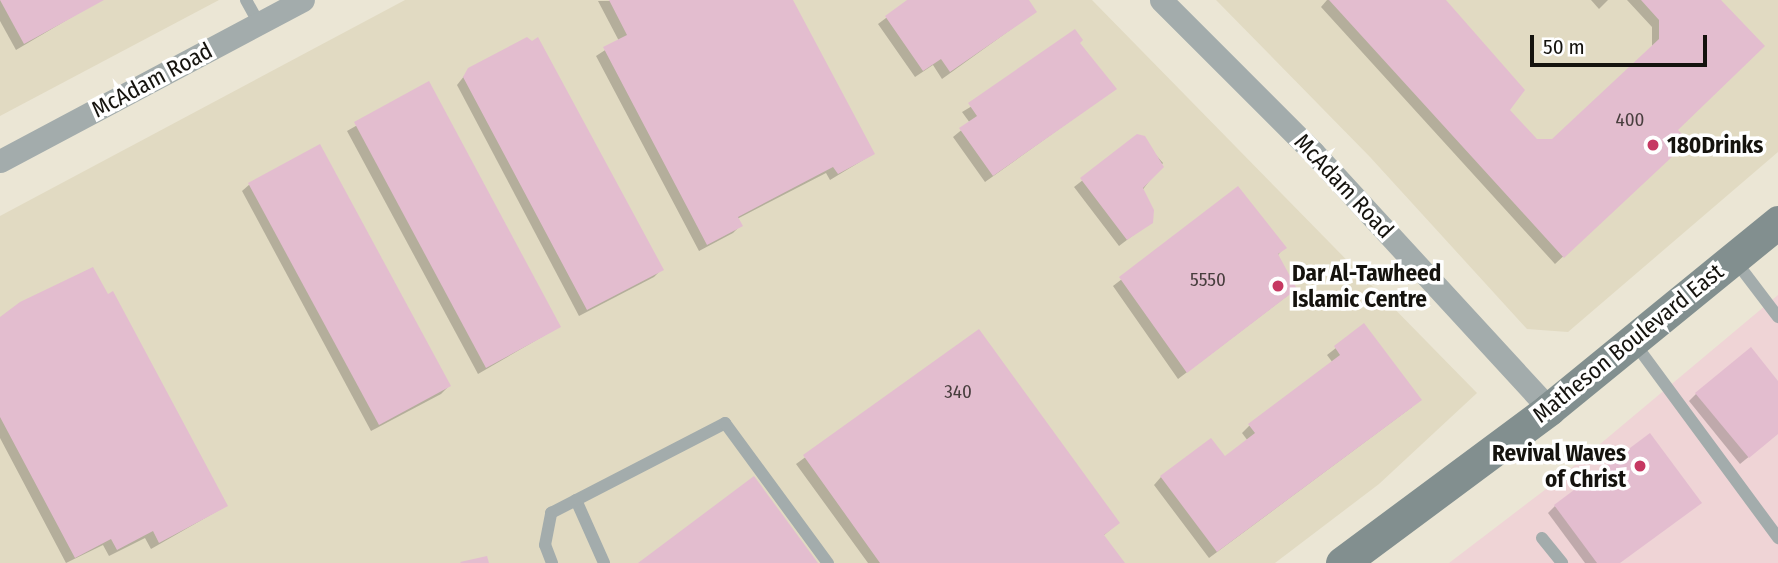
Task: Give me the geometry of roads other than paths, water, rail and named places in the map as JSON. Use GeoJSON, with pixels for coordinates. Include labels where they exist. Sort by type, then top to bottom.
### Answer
{"type":"FeatureCollection","features":[{"type":"Feature","properties":{"kind":"street","name":"McAdam Road"},"geometry":{"type":"LineString","coordinates":[[0,161],[303,0]]}},
{"type":"Feature","properties":{"kind":"street","name":"McAdam Road"},"geometry":{"type":"LineString","coordinates":[[1161,0],[1313,152],[1549,409]]}},
{"type":"Feature","properties":{"kind":"street","name":"Matheson Boulevard East"},"geometry":{"type":"LineString","coordinates":[[1342,563],[1549,409],[1778,222]]}},
{"type":"Feature","properties":{"kind":"lane"},"geometry":{"type":"LineString","coordinates":[[246,0],[259,23]]}},
{"type":"Feature","properties":{"kind":"lane"},"geometry":{"type":"LineString","coordinates":[[1734,258],[1778,317]]}},
{"type":"Feature","properties":{"kind":"lane"},"geometry":{"type":"LineString","coordinates":[[1633,341],[1778,538]]}},
{"type":"Feature","properties":{"kind":"lane"},"geometry":{"type":"LineString","coordinates":[[552,563],[545,545],[551,513],[725,423],[828,563]]}},
{"type":"Feature","properties":{"kind":"lane"},"geometry":{"type":"LineString","coordinates":[[576,500],[604,563]]}},
{"type":"Feature","properties":{"kind":"lane"},"geometry":{"type":"LineString","coordinates":[[1542,538],[1562,563]]}},
{"type":"Feature","properties":{"kind":"place","name":"180Drinks"},"geometry":{"type":"Point","coordinates":[1653,145]}},
{"type":"Feature","properties":{"kind":"place","name":"Dar Al-Tawheed Islamic Centre"},"geometry":{"type":"Point","coordinates":[1278,286]}},
{"type":"Feature","properties":{"kind":"place","name":"Revival Waves of Christ"},"geometry":{"type":"Point","coordinates":[1640,466]}}]}
